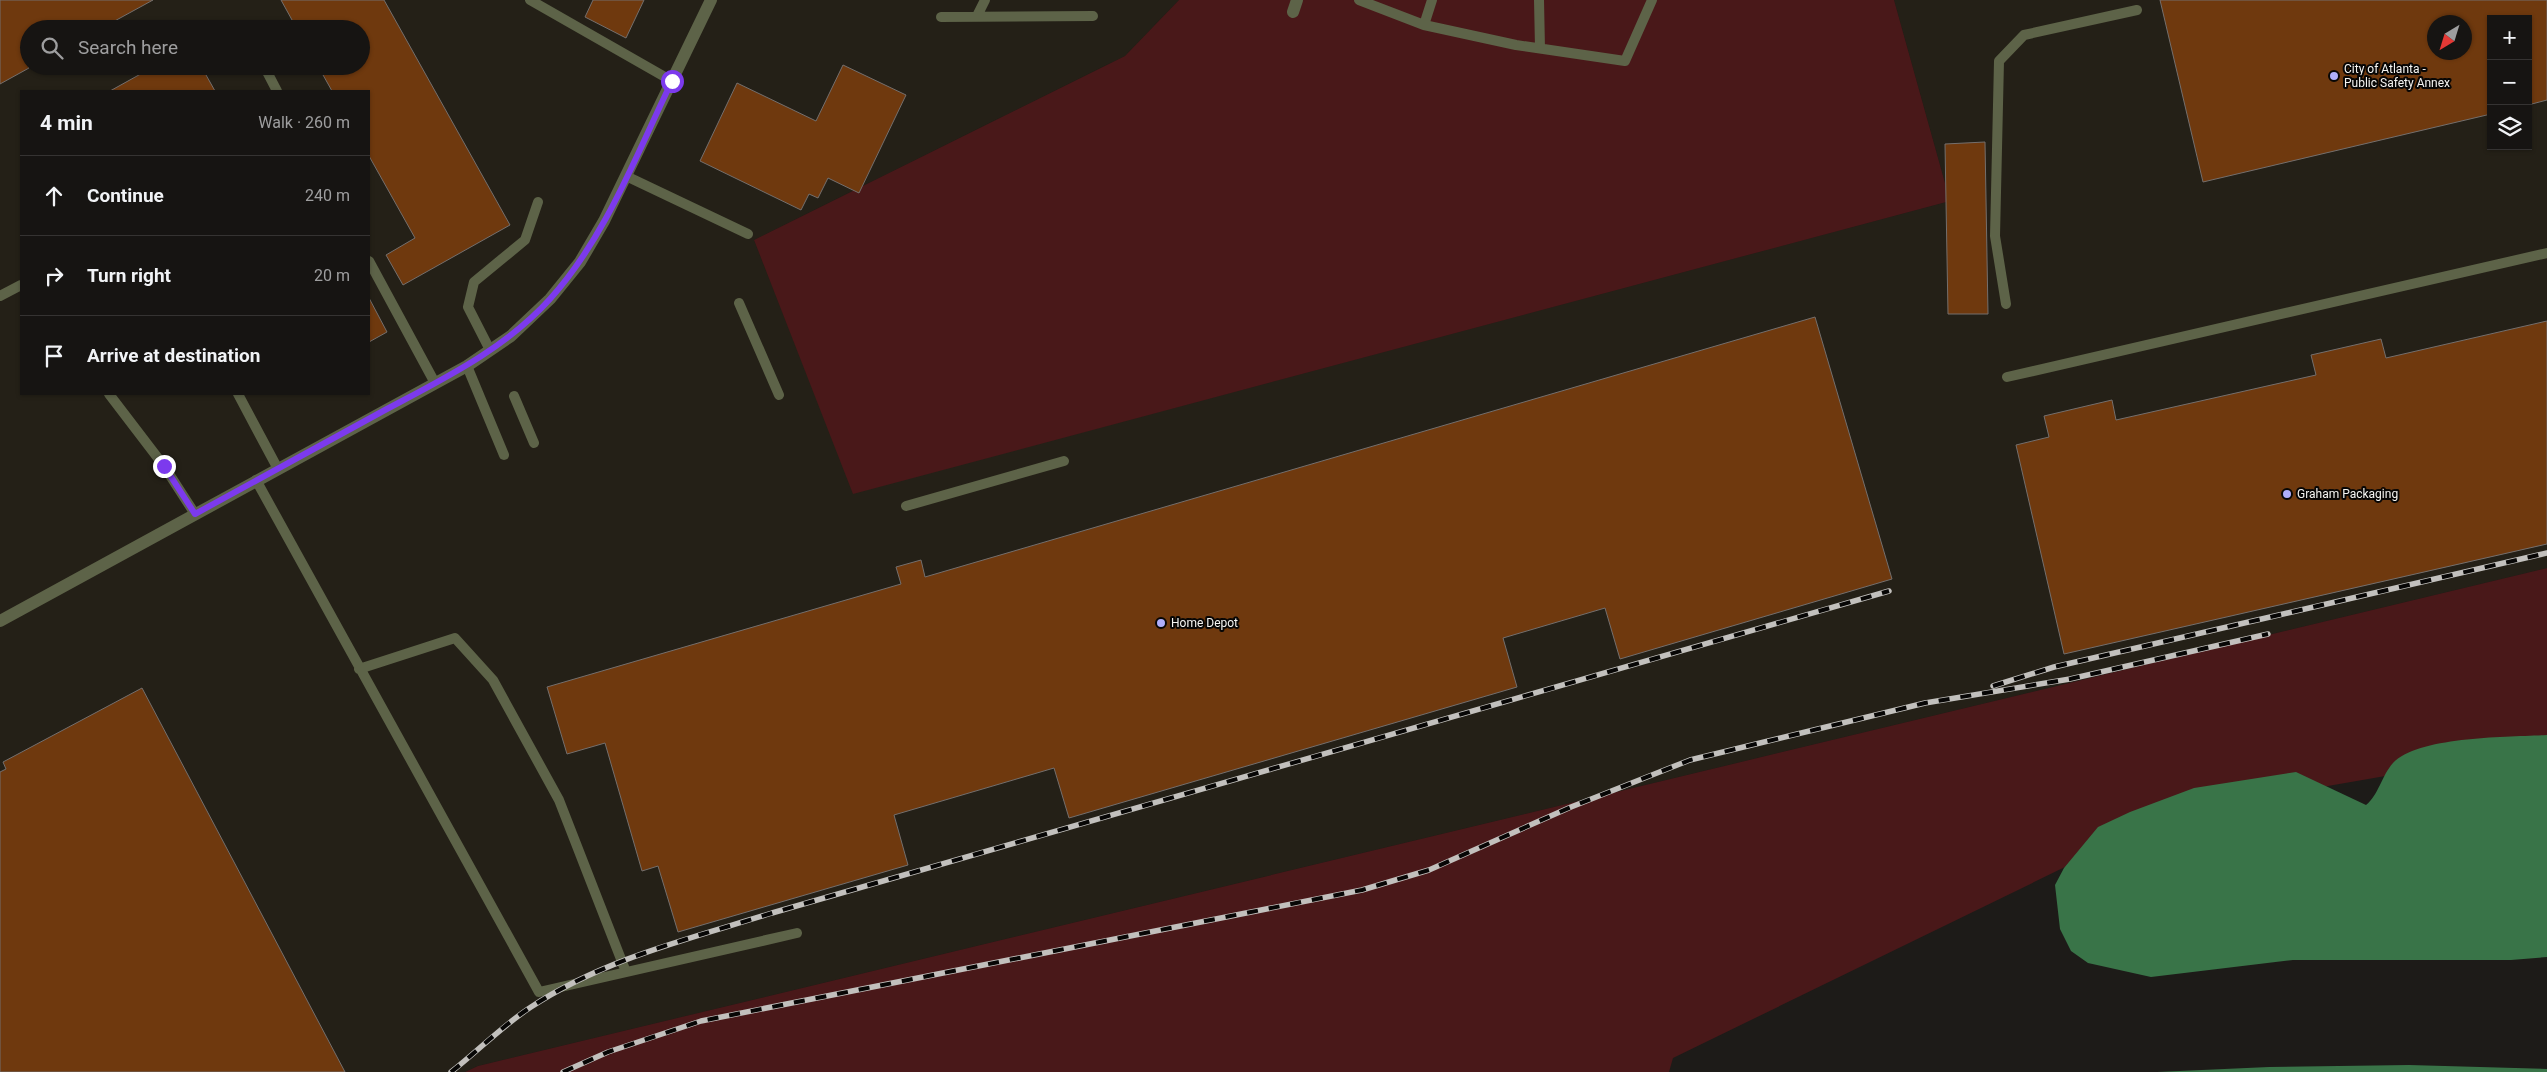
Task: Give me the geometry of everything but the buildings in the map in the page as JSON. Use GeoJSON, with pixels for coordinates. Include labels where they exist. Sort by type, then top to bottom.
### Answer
{"type":"FeatureCollection","features":[{"type":"Feature","properties":{"kind":"street"},"geometry":{"type":"LineString","coordinates":[[0,621],[466,366],[511,336],[550,299],[580,262],[604,221],[711,0]]}},
{"type":"Feature","properties":{"kind":"lane"},"geometry":{"type":"LineString","coordinates":[[530,0],[672,81]]}},
{"type":"Feature","properties":{"kind":"lane"},"geometry":{"type":"LineString","coordinates":[[977,16],[985,0]]}},
{"type":"Feature","properties":{"kind":"lane"},"geometry":{"type":"LineString","coordinates":[[1359,0],[1424,24],[1516,46],[1626,61],[1652,0]]}},
{"type":"Feature","properties":{"kind":"lane"},"geometry":{"type":"LineString","coordinates":[[1424,24],[1432,0]]}},
{"type":"Feature","properties":{"kind":"lane"},"geometry":{"type":"LineString","coordinates":[[1539,0],[1540,48]]}},
{"type":"Feature","properties":{"kind":"lane"},"geometry":{"type":"LineString","coordinates":[[2006,304],[1994,236],[1999,62],[2024,35],[2138,10]]}},
{"type":"Feature","properties":{"kind":"lane"},"geometry":{"type":"LineString","coordinates":[[941,17],[1093,16]]}},
{"type":"Feature","properties":{"kind":"lane"},"geometry":{"type":"LineString","coordinates":[[269,75],[276,90]]}},
{"type":"Feature","properties":{"kind":"lane"},"geometry":{"type":"LineString","coordinates":[[626,176],[748,234]]}},
{"type":"Feature","properties":{"kind":"lane"},"geometry":{"type":"LineString","coordinates":[[490,350],[468,307],[474,282],[525,240],[538,202]]}},
{"type":"Feature","properties":{"kind":"lane"},"geometry":{"type":"LineString","coordinates":[[2007,378],[2547,253]]}},
{"type":"Feature","properties":{"kind":"lane"},"geometry":{"type":"LineString","coordinates":[[370,263],[435,383]]}},
{"type":"Feature","properties":{"kind":"lane"},"geometry":{"type":"LineString","coordinates":[[0,296],[20,286]]}},
{"type":"Feature","properties":{"kind":"lane"},"geometry":{"type":"LineString","coordinates":[[740,302],[779,395]]}},
{"type":"Feature","properties":{"kind":"lane"},"geometry":{"type":"LineString","coordinates":[[466,366],[504,455]]}},
{"type":"Feature","properties":{"kind":"lane"},"geometry":{"type":"LineString","coordinates":[[110,395],[164,466],[195,514]]}},
{"type":"Feature","properties":{"kind":"lane"},"geometry":{"type":"LineString","coordinates":[[239,395],[278,469]]}},
{"type":"Feature","properties":{"kind":"lane"},"geometry":{"type":"LineString","coordinates":[[514,396],[534,443]]}},
{"type":"Feature","properties":{"kind":"lane"},"geometry":{"type":"LineString","coordinates":[[906,506],[1064,461]]}},
{"type":"Feature","properties":{"kind":"lane"},"geometry":{"type":"LineString","coordinates":[[256,480],[539,992],[797,933]]}},
{"type":"Feature","properties":{"kind":"lane"},"geometry":{"type":"LineString","coordinates":[[359,669],[455,638],[493,680],[559,800],[626,972]]}},
{"type":"Feature","properties":{"kind":"shaded area"},"geometry":{"type":"Polygon","coordinates":[[[0,0],[1179,0],[1125,56],[754,240],[854,493],[1950,201],[1894,0],[2547,0],[2547,568],[478,1066],[465,1072],[0,1072],[0,0]]]}},
{"type":"Feature","properties":{"kind":"shaded area"},"geometry":{"type":"Polygon","coordinates":[[[1179,0],[1894,0],[1950,201],[853,494],[754,240],[1125,56],[1179,0]]]}},
{"type":"Feature","properties":{"kind":"shaded area"},"geometry":{"type":"Polygon","coordinates":[[[2547,568],[2547,748],[2178,812],[1673,1058],[1669,1072],[465,1072],[478,1066],[2547,568]]]}},
{"type":"Feature","properties":{"kind":"shaded area"},"geometry":{"type":"Polygon","coordinates":[[[2547,735],[2547,957],[2511,960],[2293,960],[2151,977],[2088,963],[2071,951],[2060,929],[2055,885],[2064,868],[2098,827],[2130,812],[2194,788],[2296,772],[2366,805],[2374,796],[2389,768],[2405,754],[2443,743],[2547,735]]]}},
{"type":"Feature","properties":{"kind":"shaded area"},"geometry":{"type":"Polygon","coordinates":[[[2409,1065],[2547,1069],[2547,1072],[2157,1072],[2269,1067],[2409,1065]]]}},
{"type":"Feature","properties":{"kind":"railway"},"geometry":{"type":"LineString","coordinates":[[1993,686],[2054,667],[2547,553]]}},
{"type":"Feature","properties":{"kind":"railway"},"geometry":{"type":"LineString","coordinates":[[451,1072],[510,1022],[531,1007],[559,990],[588,976],[648,952],[772,913],[1889,591]]}},
{"type":"Feature","properties":{"kind":"railway"},"geometry":{"type":"LineString","coordinates":[[563,1072],[608,1052],[701,1021],[1362,890],[1429,870],[1571,807],[1690,760],[1925,703],[2070,679],[2268,634]]}},
{"type":"Feature","properties":{"kind":"place","name":"City of Atlanta - Public Safety Annex"},"geometry":{"type":"Point","coordinates":[2334,76]}},
{"type":"Feature","properties":{"kind":"place","name":"Graham Packaging"},"geometry":{"type":"Point","coordinates":[2287,494]}},
{"type":"Feature","properties":{"kind":"place","name":"Home Depot"},"geometry":{"type":"Point","coordinates":[1161,623]}},
{"type":"Feature","properties":{"kind":"route"},"geometry":{"type":"LineString","coordinates":[[164,466],[195,514],[466,366],[511,336],[550,299],[580,262],[604,221],[672,81]]}}]}
